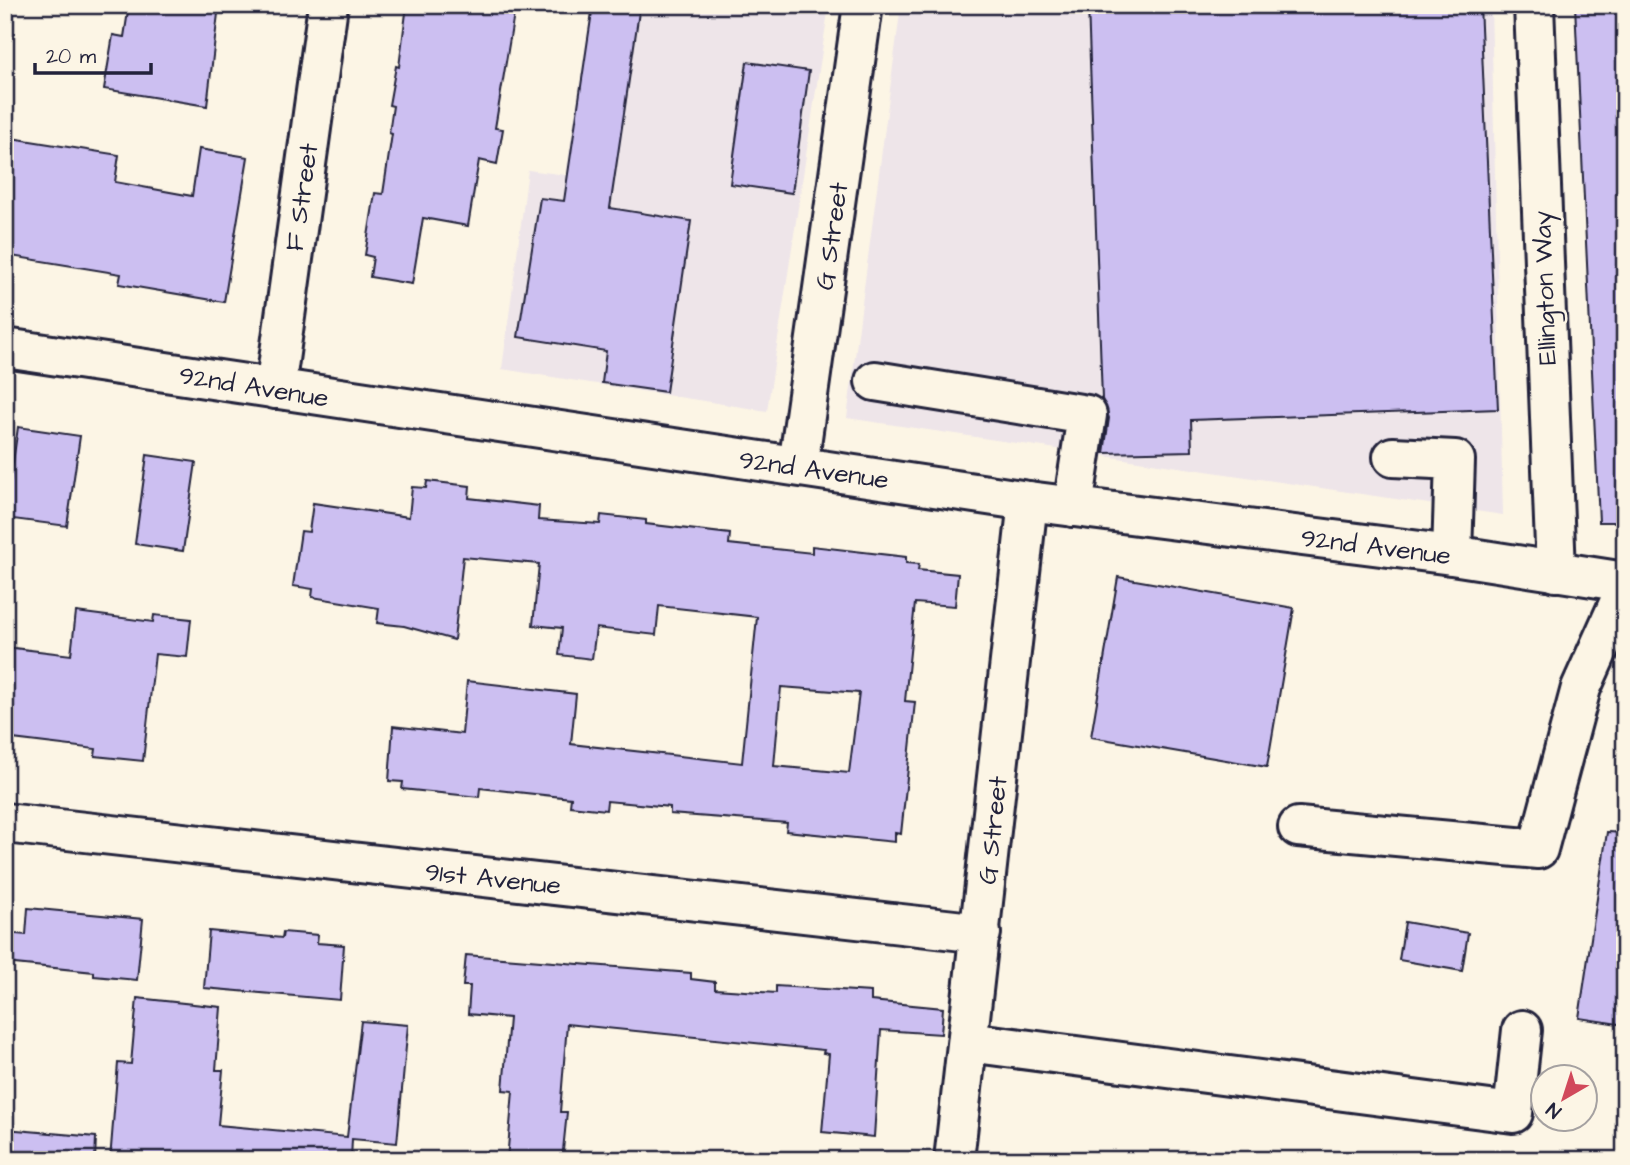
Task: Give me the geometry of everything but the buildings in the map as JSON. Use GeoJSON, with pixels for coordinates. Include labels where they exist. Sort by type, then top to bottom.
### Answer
{"type":"FeatureCollection","features":[{"type":"Feature","properties":{"kind":"street","name":"F Street"},"geometry":{"type":"LineString","coordinates":[[275,389],[328,5]]}},
{"type":"Feature","properties":{"kind":"street","name":"G Street"},"geometry":{"type":"LineString","coordinates":[[798,466],[863,5]]}},
{"type":"Feature","properties":{"kind":"street","name":"Ellington Way"},"geometry":{"type":"LineString","coordinates":[[1534,5],[1556,572]]}},
{"type":"Feature","properties":{"kind":"street","name":"92nd Avenue"},"geometry":{"type":"LineString","coordinates":[[5,348],[1028,501],[1452,555],[1625,582]]}},
{"type":"Feature","properties":{"kind":"street"},"geometry":{"type":"LineString","coordinates":[[875,381],[1087,415],[1073,507]]}},
{"type":"Feature","properties":{"kind":"street"},"geometry":{"type":"LineString","coordinates":[[1394,457],[1455,460],[1452,555]]}},
{"type":"Feature","properties":{"kind":"street","name":"G Street"},"geometry":{"type":"LineString","coordinates":[[954,1160],[1028,501]]}},
{"type":"Feature","properties":{"kind":"street"},"geometry":{"type":"LineString","coordinates":[[1298,827],[1538,849],[1581,688],[1625,590]]}},
{"type":"Feature","properties":{"kind":"street","name":"91st Avenue"},"geometry":{"type":"LineString","coordinates":[[5,823],[981,933]]}},
{"type":"Feature","properties":{"kind":"street"},"geometry":{"type":"LineString","coordinates":[[968,1042],[1513,1113],[1522,1030]]}},
{"type":"Feature","properties":{"kind":"shaded area"},"geometry":{"type":"Polygon","coordinates":[[[592,5],[829,5],[767,411],[502,369],[528,170],[566,175],[592,5]]]}},
{"type":"Feature","properties":{"kind":"shaded area"},"geometry":{"type":"Polygon","coordinates":[[[901,5],[1491,5],[1503,515],[847,418],[901,5]]]}}]}
